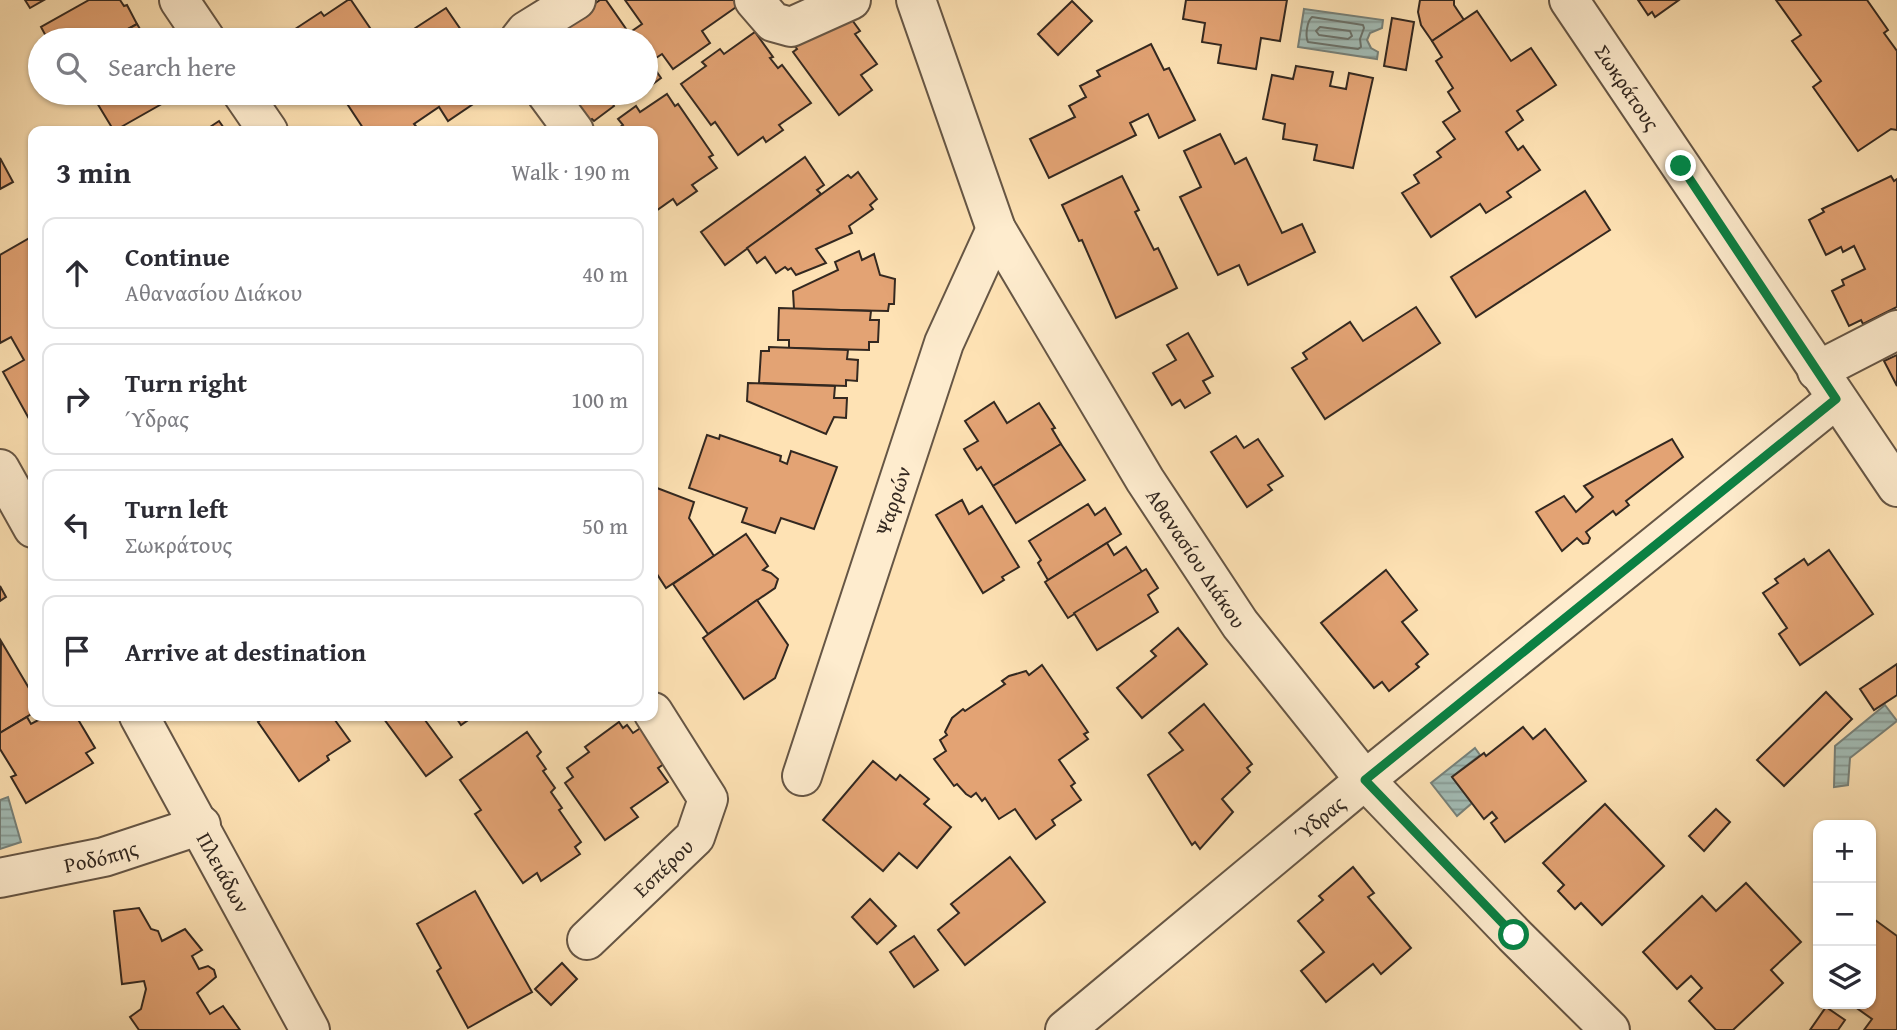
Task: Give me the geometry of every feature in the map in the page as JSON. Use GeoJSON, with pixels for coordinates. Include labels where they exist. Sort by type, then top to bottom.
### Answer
{"type":"FeatureCollection","features":[{"type":"Feature","properties":{"kind":"street"},"geometry":{"type":"LineString","coordinates":[[179,0],[198,28]]}},
{"type":"Feature","properties":{"kind":"street"},"geometry":{"type":"LineString","coordinates":[[531,28],[576,0]]}},
{"type":"Feature","properties":{"kind":"street"},"geometry":{"type":"LineString","coordinates":[[754,0],[773,22],[790,27],[850,0]]}},
{"type":"Feature","properties":{"kind":"street","name":"Αθανασίου Διάκου"},"geometry":{"type":"LineString","coordinates":[[916,0],[996,229],[1145,480],[1240,624],[1365,780],[1610,1030]]}},
{"type":"Feature","properties":{"kind":"street","name":"Σωκράτους"},"geometry":{"type":"LineString","coordinates":[[1569,0],[1897,487]]}},
{"type":"Feature","properties":{"kind":"street"},"geometry":{"type":"LineString","coordinates":[[250,105],[265,126]]}},
{"type":"Feature","properties":{"kind":"street"},"geometry":{"type":"LineString","coordinates":[[555,105],[570,126]]}},
{"type":"Feature","properties":{"kind":"street","name":"Ψαρρών"},"geometry":{"type":"LineString","coordinates":[[802,776],[944,343],[996,229]]}},
{"type":"Feature","properties":{"kind":"street","name":"Ύδρας"},"geometry":{"type":"LineString","coordinates":[[1065,1030],[1365,780],[1826,385],[1897,330]]}},
{"type":"Feature","properties":{"kind":"street"},"geometry":{"type":"LineString","coordinates":[[0,469],[28,519]]}},
{"type":"Feature","properties":{"kind":"street","name":"Εσπέρου"},"geometry":{"type":"LineString","coordinates":[[587,940],[695,837],[708,799],[658,720]]}},
{"type":"Feature","properties":{"kind":"street","name":"Πλειάδων"},"geometry":{"type":"LineString","coordinates":[[142,721],[201,825],[310,1030]]}},
{"type":"Feature","properties":{"kind":"street","name":"Ροδόπης"},"geometry":{"type":"LineString","coordinates":[[0,878],[104,857],[201,825]]}},
{"type":"Feature","properties":{"kind":"water"},"geometry":{"type":"Polygon","coordinates":[[[1304,9],[1383,20],[1382,28],[1370,33],[1367,40],[1371,48],[1378,52],[1377,59],[1298,47],[1304,9]]]}},
{"type":"Feature","properties":{"kind":"water"},"geometry":{"type":"Polygon","coordinates":[[[1885,705],[1897,721],[1850,758],[1848,785],[1834,787],[1835,746],[1885,705]]]}},
{"type":"Feature","properties":{"kind":"water"},"geometry":{"type":"Polygon","coordinates":[[[1475,748],[1480,755],[1452,777],[1472,803],[1457,816],[1431,783],[1475,748]]]}},
{"type":"Feature","properties":{"kind":"water"},"geometry":{"type":"Polygon","coordinates":[[[8,797],[21,842],[0,849],[0,800],[8,797]]]}},
{"type":"Feature","properties":{"kind":"building"},"geometry":{"type":"Polygon","coordinates":[[[25,0],[44,0],[30,8],[25,0]]]}},
{"type":"Feature","properties":{"kind":"building"},"geometry":{"type":"Polygon","coordinates":[[[89,0],[120,0],[124,6],[127,5],[137,24],[130,28],[41,27],[89,0]]]}},
{"type":"Feature","properties":{"kind":"building"},"geometry":{"type":"Polygon","coordinates":[[[351,0],[370,28],[297,28],[321,12],[324,16],[351,0]]]}},
{"type":"Feature","properties":{"kind":"building"},"geometry":{"type":"Polygon","coordinates":[[[600,0],[606,0],[626,28],[560,28],[600,0]]]}},
{"type":"Feature","properties":{"kind":"building"},"geometry":{"type":"Polygon","coordinates":[[[625,0],[736,0],[739,5],[702,31],[710,43],[673,69],[662,54],[658,57],[658,28],[636,28],[642,24],[625,0]]]}},
{"type":"Feature","properties":{"kind":"building"},"geometry":{"type":"Polygon","coordinates":[[[1186,0],[1287,0],[1280,41],[1261,38],[1256,69],[1218,63],[1221,45],[1202,42],[1205,23],[1183,19],[1186,0]]]}},
{"type":"Feature","properties":{"kind":"building"},"geometry":{"type":"Polygon","coordinates":[[[1420,0],[1454,0],[1454,5],[1464,20],[1432,41],[1421,25],[1418,12],[1420,0]]]}},
{"type":"Feature","properties":{"kind":"building"},"geometry":{"type":"Polygon","coordinates":[[[1638,0],[1679,0],[1655,17],[1652,12],[1648,15],[1638,0]]]}},
{"type":"Feature","properties":{"kind":"building"},"geometry":{"type":"Polygon","coordinates":[[[1776,0],[1867,0],[1888,30],[1884,33],[1897,51],[1897,130],[1891,129],[1858,151],[1813,87],[1821,81],[1792,41],[1801,35],[1776,0]]]}},
{"type":"Feature","properties":{"kind":"building"},"geometry":{"type":"Polygon","coordinates":[[[1072,1],[1092,21],[1058,55],[1038,34],[1072,1]]]}},
{"type":"Feature","properties":{"kind":"building"},"geometry":{"type":"Polygon","coordinates":[[[446,8],[460,28],[415,28],[446,8]]]}},
{"type":"Feature","properties":{"kind":"building"},"geometry":{"type":"Polygon","coordinates":[[[1477,11],[1511,61],[1531,48],[1556,85],[1517,111],[1523,120],[1506,132],[1518,150],[1523,146],[1540,170],[1507,192],[1511,197],[1486,213],[1480,204],[1431,237],[1402,193],[1419,183],[1414,175],[1441,157],[1437,152],[1455,139],[1443,122],[1460,111],[1448,92],[1453,88],[1436,61],[1442,57],[1432,41],[1477,11]]]}},
{"type":"Feature","properties":{"kind":"building"},"geometry":{"type":"Polygon","coordinates":[[[847,13],[860,31],[855,34],[877,64],[861,75],[872,90],[839,115],[793,52],[797,49],[794,45],[810,33],[847,13]]]}},
{"type":"Feature","properties":{"kind":"building"},"geometry":{"type":"Polygon","coordinates":[[[1392,18],[1414,22],[1406,70],[1384,66],[1392,18]]]}},
{"type":"Feature","properties":{"kind":"building"},"geometry":{"type":"Polygon","coordinates":[[[755,32],[773,57],[770,58],[778,68],[782,65],[811,103],[779,125],[783,130],[766,142],[763,137],[738,155],[715,122],[711,125],[681,84],[706,66],[702,62],[720,49],[724,54],[755,32]]]}},
{"type":"Feature","properties":{"kind":"building"},"geometry":{"type":"Polygon","coordinates":[[[1151,44],[1164,70],[1169,68],[1195,120],[1159,138],[1148,114],[1130,123],[1136,135],[1049,178],[1030,139],[1075,117],[1069,106],[1086,97],[1080,86],[1100,76],[1097,71],[1151,44]]]}},
{"type":"Feature","properties":{"kind":"building"},"geometry":{"type":"Polygon","coordinates":[[[1296,66],[1333,72],[1330,86],[1346,89],[1349,73],[1373,78],[1353,168],[1314,160],[1317,145],[1283,139],[1285,124],[1263,119],[1272,75],[1293,79],[1296,66]]]}},
{"type":"Feature","properties":{"kind":"building"},"geometry":{"type":"Polygon","coordinates":[[[667,94],[675,106],[678,104],[713,155],[709,157],[717,168],[692,185],[697,191],[677,205],[673,199],[658,210],[658,126],[622,126],[618,119],[636,106],[640,112],[650,105],[658,105],[658,100],[667,94]]]}},
{"type":"Feature","properties":{"kind":"building"},"geometry":{"type":"Polygon","coordinates":[[[98,105],[160,105],[123,126],[111,126],[98,105]]]}},
{"type":"Feature","properties":{"kind":"building"},"geometry":{"type":"Polygon","coordinates":[[[348,105],[472,105],[448,121],[439,107],[414,124],[416,126],[362,126],[348,105]]]}},
{"type":"Feature","properties":{"kind":"building"},"geometry":{"type":"Polygon","coordinates":[[[575,105],[614,105],[594,121],[592,119],[587,122],[575,105]]]}},
{"type":"Feature","properties":{"kind":"building"},"geometry":{"type":"Polygon","coordinates":[[[1220,134],[1235,164],[1246,158],[1282,233],[1302,224],[1315,252],[1248,285],[1239,265],[1218,275],[1180,197],[1201,187],[1184,151],[1220,134]]]}},
{"type":"Feature","properties":{"kind":"building"},"geometry":{"type":"Polygon","coordinates":[[[805,157],[824,185],[817,190],[821,194],[725,265],[701,232],[805,157]]]}},
{"type":"Feature","properties":{"kind":"building"},"geometry":{"type":"Polygon","coordinates":[[[0,158],[13,182],[0,189],[0,158]]]}},
{"type":"Feature","properties":{"kind":"building"},"geometry":{"type":"Polygon","coordinates":[[[858,172],[877,199],[870,205],[873,209],[849,226],[852,233],[816,249],[826,263],[796,275],[791,268],[788,270],[785,267],[776,273],[765,257],[757,263],[747,248],[848,175],[851,178],[858,172]]]}},
{"type":"Feature","properties":{"kind":"building"},"geometry":{"type":"Polygon","coordinates":[[[1122,176],[1139,210],[1135,212],[1154,250],[1158,248],[1177,288],[1116,318],[1082,240],[1079,241],[1062,205],[1122,176]]]}},
{"type":"Feature","properties":{"kind":"building"},"geometry":{"type":"Polygon","coordinates":[[[1891,176],[1894,181],[1897,179],[1897,307],[1863,324],[1861,320],[1849,326],[1832,291],[1844,285],[1842,280],[1865,269],[1854,246],[1843,252],[1841,247],[1826,255],[1809,220],[1824,212],[1822,209],[1891,176]]]}},
{"type":"Feature","properties":{"kind":"building"},"geometry":{"type":"Polygon","coordinates":[[[1585,191],[1610,230],[1476,317],[1451,277],[1585,191]]]}},
{"type":"Feature","properties":{"kind":"building"},"geometry":{"type":"Polygon","coordinates":[[[28,239],[28,417],[3,372],[24,360],[11,337],[0,343],[0,255],[28,239]]]}},
{"type":"Feature","properties":{"kind":"building"},"geometry":{"type":"Polygon","coordinates":[[[859,251],[862,260],[874,254],[880,275],[895,279],[894,304],[889,304],[888,311],[794,309],[793,291],[838,270],[835,262],[859,251]]]}},
{"type":"Feature","properties":{"kind":"building"},"geometry":{"type":"Polygon","coordinates":[[[1416,307],[1440,343],[1325,419],[1292,368],[1307,359],[1303,353],[1350,322],[1363,341],[1416,307]]]}},
{"type":"Feature","properties":{"kind":"building"},"geometry":{"type":"Polygon","coordinates":[[[779,308],[871,311],[870,320],[879,320],[878,342],[869,342],[869,350],[789,348],[789,340],[778,340],[779,308]]]}},
{"type":"Feature","properties":{"kind":"building"},"geometry":{"type":"Polygon","coordinates":[[[1188,333],[1213,376],[1203,381],[1210,393],[1185,408],[1180,400],[1172,405],[1153,373],[1176,360],[1167,345],[1188,333]]]}},
{"type":"Feature","properties":{"kind":"building"},"geometry":{"type":"Polygon","coordinates":[[[769,347],[848,350],[847,359],[858,360],[857,381],[846,380],[846,386],[759,383],[761,351],[769,351],[769,347]]]}},
{"type":"Feature","properties":{"kind":"building"},"geometry":{"type":"Polygon","coordinates":[[[1897,355],[1897,386],[1884,361],[1897,355]]]}},
{"type":"Feature","properties":{"kind":"building"},"geometry":{"type":"Polygon","coordinates":[[[748,383],[835,386],[834,398],[847,398],[846,418],[834,417],[826,434],[747,401],[748,383]]]}},
{"type":"Feature","properties":{"kind":"building"},"geometry":{"type":"Polygon","coordinates":[[[994,402],[1007,423],[1039,403],[1055,428],[1052,429],[1061,444],[993,486],[981,467],[977,470],[964,449],[978,441],[965,421],[994,402]]]}},
{"type":"Feature","properties":{"kind":"building"},"geometry":{"type":"Polygon","coordinates":[[[707,435],[719,439],[720,435],[781,456],[780,461],[787,464],[791,451],[837,467],[814,529],[781,518],[775,533],[742,522],[747,508],[689,488],[707,435]]]}},
{"type":"Feature","properties":{"kind":"building"},"geometry":{"type":"Polygon","coordinates":[[[1236,436],[1244,448],[1258,439],[1283,476],[1268,485],[1272,490],[1247,507],[1211,452],[1236,436]]]}},
{"type":"Feature","properties":{"kind":"building"},"geometry":{"type":"Polygon","coordinates":[[[1672,439],[1683,457],[1626,501],[1629,505],[1616,515],[1613,511],[1586,532],[1590,538],[1588,543],[1583,544],[1577,538],[1562,551],[1536,512],[1564,496],[1576,512],[1593,497],[1584,486],[1672,439]]]}},
{"type":"Feature","properties":{"kind":"building"},"geometry":{"type":"Polygon","coordinates":[[[1061,444],[1085,480],[1016,523],[993,486],[1061,444]]]}},
{"type":"Feature","properties":{"kind":"building"},"geometry":{"type":"Polygon","coordinates":[[[658,488],[694,502],[689,518],[714,556],[666,588],[658,576],[658,488]]]}},
{"type":"Feature","properties":{"kind":"building"},"geometry":{"type":"Polygon","coordinates":[[[962,500],[969,514],[982,506],[1019,567],[983,593],[936,515],[962,500]]]}},
{"type":"Feature","properties":{"kind":"building"},"geometry":{"type":"Polygon","coordinates":[[[1088,504],[1095,515],[1105,508],[1121,534],[1048,580],[1038,563],[1041,560],[1029,541],[1088,504]]]}},
{"type":"Feature","properties":{"kind":"building"},"geometry":{"type":"Polygon","coordinates":[[[746,534],[768,566],[763,570],[778,579],[775,588],[708,634],[673,584],[746,534]]]}},
{"type":"Feature","properties":{"kind":"building"},"geometry":{"type":"Polygon","coordinates":[[[1107,543],[1114,555],[1126,547],[1142,572],[1068,618],[1045,582],[1107,543]]]}},
{"type":"Feature","properties":{"kind":"building"},"geometry":{"type":"Polygon","coordinates":[[[1829,550],[1873,614],[1800,665],[1779,634],[1787,628],[1763,593],[1778,583],[1775,579],[1804,559],[1808,565],[1829,550]]]}},
{"type":"Feature","properties":{"kind":"building"},"geometry":{"type":"Polygon","coordinates":[[[1146,569],[1158,588],[1148,595],[1158,612],[1097,650],[1074,613],[1146,569]]]}},
{"type":"Feature","properties":{"kind":"building"},"geometry":{"type":"Polygon","coordinates":[[[1386,570],[1417,610],[1402,622],[1428,654],[1416,664],[1419,667],[1389,691],[1382,682],[1374,688],[1321,623],[1386,570]]]}},
{"type":"Feature","properties":{"kind":"building"},"geometry":{"type":"Polygon","coordinates":[[[0,586],[6,597],[0,601],[0,586]]]}},
{"type":"Feature","properties":{"kind":"building"},"geometry":{"type":"Polygon","coordinates":[[[757,600],[788,645],[775,678],[744,699],[703,638],[757,600]]]}},
{"type":"Feature","properties":{"kind":"building"},"geometry":{"type":"Polygon","coordinates":[[[1178,628],[1207,664],[1142,718],[1117,688],[1156,656],[1151,651],[1178,628]]]}},
{"type":"Feature","properties":{"kind":"building"},"geometry":{"type":"Polygon","coordinates":[[[1,641],[28,687],[28,716],[0,733],[1,641]]]}},
{"type":"Feature","properties":{"kind":"building"},"geometry":{"type":"Polygon","coordinates":[[[1897,664],[1897,695],[1874,710],[1860,689],[1897,664]]]}},
{"type":"Feature","properties":{"kind":"building"},"geometry":{"type":"Polygon","coordinates":[[[1042,665],[1088,732],[1084,734],[1088,739],[1059,760],[1075,783],[1071,786],[1081,800],[1052,820],[1055,825],[1036,839],[1015,809],[999,819],[985,798],[982,801],[976,793],[971,797],[957,784],[954,786],[934,759],[946,751],[940,740],[947,735],[945,732],[952,718],[1005,684],[1002,681],[1009,676],[1026,671],[1029,675],[1042,665]]]}},
{"type":"Feature","properties":{"kind":"building"},"geometry":{"type":"Polygon","coordinates":[[[1826,692],[1852,719],[1784,786],[1757,760],[1826,692]]]}},
{"type":"Feature","properties":{"kind":"building"},"geometry":{"type":"Polygon","coordinates":[[[1204,704],[1252,764],[1247,768],[1250,772],[1222,799],[1233,812],[1200,849],[1195,842],[1192,845],[1148,775],[1183,750],[1169,733],[1204,704]]]}},
{"type":"Feature","properties":{"kind":"building"},"geometry":{"type":"Polygon","coordinates":[[[27,717],[31,724],[37,721],[79,721],[95,748],[86,753],[93,763],[26,803],[11,777],[16,775],[0,749],[0,733],[27,717]]]}},
{"type":"Feature","properties":{"kind":"building"},"geometry":{"type":"Polygon","coordinates":[[[336,721],[350,741],[327,756],[329,760],[299,781],[258,722],[336,721]]]}},
{"type":"Feature","properties":{"kind":"building"},"geometry":{"type":"Polygon","coordinates":[[[385,721],[426,721],[452,757],[426,776],[385,721]]]}},
{"type":"Feature","properties":{"kind":"building"},"geometry":{"type":"Polygon","coordinates":[[[619,722],[623,728],[627,725],[633,733],[642,727],[667,762],[658,768],[668,782],[631,808],[638,817],[605,840],[565,783],[573,777],[567,768],[589,752],[585,747],[619,722]]]}},
{"type":"Feature","properties":{"kind":"building"},"geometry":{"type":"Polygon","coordinates":[[[1523,727],[1533,739],[1545,729],[1586,781],[1505,842],[1491,823],[1497,818],[1492,812],[1484,819],[1452,777],[1484,753],[1486,756],[1523,727]]]}},
{"type":"Feature","properties":{"kind":"building"},"geometry":{"type":"Polygon","coordinates":[[[527,732],[541,752],[537,756],[546,769],[543,771],[555,788],[551,792],[562,808],[559,810],[581,842],[575,847],[580,854],[541,881],[537,873],[523,883],[475,814],[481,810],[460,780],[527,732]]]}},
{"type":"Feature","properties":{"kind":"building"},"geometry":{"type":"Polygon","coordinates":[[[873,761],[896,780],[900,775],[929,799],[924,804],[951,827],[917,868],[899,853],[883,871],[823,820],[873,761]]]}},
{"type":"Feature","properties":{"kind":"building"},"geometry":{"type":"Polygon","coordinates":[[[1605,804],[1664,866],[1602,925],[1581,903],[1575,909],[1558,891],[1564,885],[1543,863],[1605,804]]]}},
{"type":"Feature","properties":{"kind":"building"},"geometry":{"type":"Polygon","coordinates":[[[1716,809],[1730,822],[1704,851],[1689,836],[1716,809]]]}},
{"type":"Feature","properties":{"kind":"building"},"geometry":{"type":"Polygon","coordinates":[[[1010,857],[1045,902],[965,965],[938,930],[959,913],[951,904],[1010,857]]]}},
{"type":"Feature","properties":{"kind":"building"},"geometry":{"type":"Polygon","coordinates":[[[1353,867],[1374,893],[1368,897],[1411,948],[1381,974],[1373,964],[1326,1002],[1301,971],[1324,952],[1298,921],[1323,900],[1319,896],[1353,867]]]}},
{"type":"Feature","properties":{"kind":"building"},"geometry":{"type":"Polygon","coordinates":[[[1746,883],[1801,942],[1771,970],[1783,983],[1733,1030],[1716,1030],[1689,1001],[1702,988],[1691,976],[1677,989],[1643,952],[1702,896],[1716,911],[1746,883]]]}},
{"type":"Feature","properties":{"kind":"building"},"geometry":{"type":"Polygon","coordinates":[[[475,891],[532,992],[468,1028],[437,971],[441,968],[417,924],[475,891]]]}},
{"type":"Feature","properties":{"kind":"building"},"geometry":{"type":"Polygon","coordinates":[[[870,899],[896,926],[877,944],[852,917],[870,899]]]}},
{"type":"Feature","properties":{"kind":"building"},"geometry":{"type":"Polygon","coordinates":[[[139,908],[151,929],[158,931],[162,941],[185,929],[202,950],[192,956],[199,969],[208,966],[214,970],[216,977],[197,993],[210,1014],[223,1006],[240,1030],[139,1030],[130,1017],[141,1009],[146,989],[144,981],[122,984],[114,911],[139,908]]]}},
{"type":"Feature","properties":{"kind":"building"},"geometry":{"type":"Polygon","coordinates":[[[1876,921],[1897,936],[1897,1030],[1864,1030],[1872,1019],[1858,1009],[1876,1009],[1876,921]]]}},
{"type":"Feature","properties":{"kind":"building"},"geometry":{"type":"Polygon","coordinates":[[[914,936],[938,970],[914,987],[890,952],[914,936]]]}},
{"type":"Feature","properties":{"kind":"building"},"geometry":{"type":"Polygon","coordinates":[[[562,963],[577,979],[551,1005],[535,989],[562,963]]]}},
{"type":"Feature","properties":{"kind":"building"},"geometry":{"type":"Polygon","coordinates":[[[1825,1009],[1845,1020],[1838,1030],[1810,1030],[1825,1009]]]}},
{"type":"Feature","properties":{"kind":"route"},"geometry":{"type":"LineString","coordinates":[[1514,935],[1365,780],[1836,399],[1681,166]]}}]}
